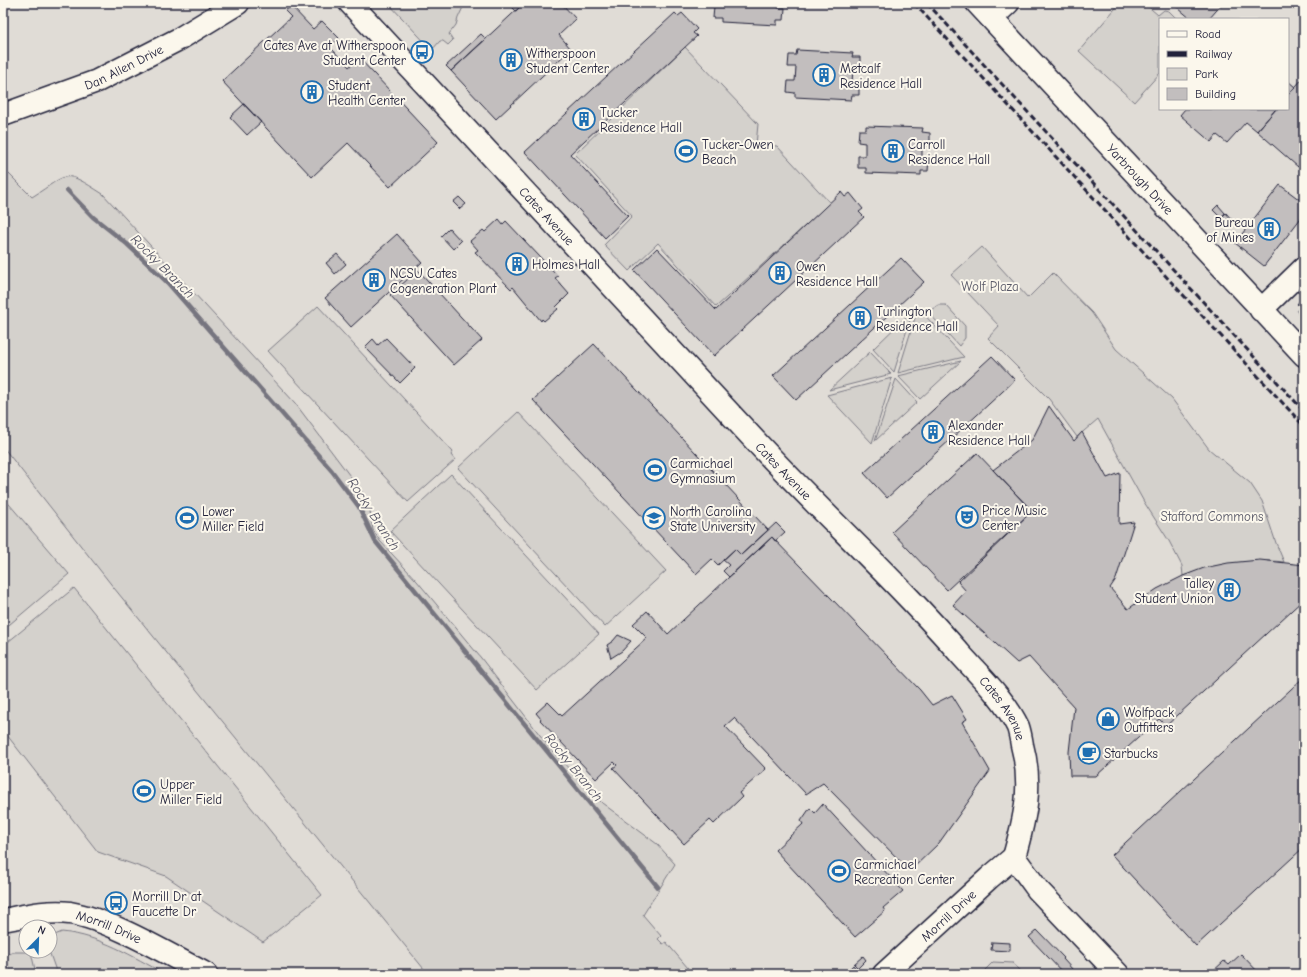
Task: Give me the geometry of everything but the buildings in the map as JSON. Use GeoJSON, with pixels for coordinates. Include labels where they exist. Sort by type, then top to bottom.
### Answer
{"type":"FeatureCollection","features":[{"type":"Feature","properties":{"kind":"street","name":"Dan Allen Drive"},"geometry":{"type":"LineString","coordinates":[[3,115],[97,81],[179,39],[238,3]]}},
{"type":"Feature","properties":{"kind":"street","name":"Cates Avenue"},"geometry":{"type":"LineString","coordinates":[[350,3],[783,470],[924,613],[1003,702],[1018,728],[1026,758],[1028,793],[1022,829],[1014,857]]}},
{"type":"Feature","properties":{"kind":"street"},"geometry":{"type":"LineString","coordinates":[[984,11],[1008,3]]}},
{"type":"Feature","properties":{"kind":"street","name":"Yarbrough Drive"},"geometry":{"type":"LineString","coordinates":[[984,11],[1304,355]]}},
{"type":"Feature","properties":{"kind":"street"},"geometry":{"type":"LineString","coordinates":[[1261,310],[1304,268]]}},
{"type":"Feature","properties":{"kind":"street","name":"Morrill Drive"},"geometry":{"type":"LineString","coordinates":[[884,974],[1014,857]]}},
{"type":"Feature","properties":{"kind":"street"},"geometry":{"type":"LineString","coordinates":[[1014,857],[1038,890],[1118,974]]}},
{"type":"Feature","properties":{"kind":"street","name":"Morrill Drive"},"geometry":{"type":"LineString","coordinates":[[3,920],[51,913],[69,913],[90,918],[122,931],[206,974]]}},
{"type":"Feature","properties":{"kind":"shaded area","name":"North Carolina State University"},"geometry":{"type":"Polygon","coordinates":[[[3,3],[1304,3],[1304,974],[3,974],[3,3]]]}},
{"type":"Feature","properties":{"kind":"green space"},"geometry":{"type":"Polygon","coordinates":[[[388,3],[465,3],[456,25],[449,34],[453,40],[448,45],[443,41],[440,41],[432,50],[388,3]]]}},
{"type":"Feature","properties":{"kind":"green space"},"geometry":{"type":"Polygon","coordinates":[[[1120,3],[1144,3],[1158,15],[1164,10],[1169,11],[1176,18],[1159,18],[1159,74],[1134,102],[1079,51],[1120,3]]]}},
{"type":"Feature","properties":{"kind":"green space"},"geometry":{"type":"Polygon","coordinates":[[[685,47],[758,124],[756,145],[777,146],[830,203],[716,307],[658,243],[629,271],[604,245],[632,216],[575,154],[685,47]]]}},
{"type":"Feature","properties":{"kind":"green space","name":"Lower Miller Field"},"geometry":{"type":"Polygon","coordinates":[[[9,174],[32,197],[53,183],[66,177],[73,177],[80,180],[103,194],[295,403],[362,492],[370,511],[373,530],[380,541],[417,581],[481,658],[553,752],[602,803],[657,844],[675,864],[643,915],[661,936],[658,939],[663,944],[666,942],[693,974],[428,974],[114,588],[3,447],[3,176],[9,174]]]}},
{"type":"Feature","properties":{"kind":"green space","name":"Stafford Commons"},"geometry":{"type":"Polygon","coordinates":[[[982,247],[1028,298],[1053,273],[1092,313],[1116,349],[1172,399],[1209,449],[1250,483],[1262,501],[1284,562],[1259,561],[1233,563],[1183,576],[1182,566],[1169,541],[1144,502],[1098,419],[1077,437],[1049,399],[988,338],[999,326],[951,275],[982,247]]]}},
{"type":"Feature","properties":{"kind":"green space"},"geometry":{"type":"Polygon","coordinates":[[[938,305],[946,305],[965,326],[965,338],[959,346],[928,312],[938,305]]]}},
{"type":"Feature","properties":{"kind":"green space"},"geometry":{"type":"Polygon","coordinates":[[[318,306],[453,452],[451,455],[455,460],[408,502],[268,351],[318,306]]]}},
{"type":"Feature","properties":{"kind":"green space"},"geometry":{"type":"Polygon","coordinates":[[[918,308],[964,357],[898,373],[918,308]]]}},
{"type":"Feature","properties":{"kind":"green space"},"geometry":{"type":"Polygon","coordinates":[[[913,310],[894,372],[873,349],[913,310]]]}},
{"type":"Feature","properties":{"kind":"green space"},"geometry":{"type":"Polygon","coordinates":[[[870,352],[891,374],[829,390],[870,352]]]}},
{"type":"Feature","properties":{"kind":"green space"},"geometry":{"type":"Polygon","coordinates":[[[961,361],[920,399],[898,376],[961,361]]]}},
{"type":"Feature","properties":{"kind":"green space"},"geometry":{"type":"Polygon","coordinates":[[[892,378],[872,443],[827,395],[892,378]]]}},
{"type":"Feature","properties":{"kind":"green space"},"geometry":{"type":"Polygon","coordinates":[[[896,379],[917,402],[875,441],[896,379]]]}},
{"type":"Feature","properties":{"kind":"green space"},"geometry":{"type":"Polygon","coordinates":[[[518,412],[666,571],[605,627],[458,468],[518,412]]]}},
{"type":"Feature","properties":{"kind":"green space"},"geometry":{"type":"Polygon","coordinates":[[[451,474],[599,634],[537,690],[390,531],[451,474]]]}},
{"type":"Feature","properties":{"kind":"green space"},"geometry":{"type":"Polygon","coordinates":[[[3,497],[69,574],[3,630],[3,497]]]}},
{"type":"Feature","properties":{"kind":"green space","name":"Upper Miller Field"},"geometry":{"type":"Polygon","coordinates":[[[74,588],[322,895],[263,942],[166,876],[98,852],[3,730],[3,646],[74,588]]]}},
{"type":"Feature","properties":{"kind":"green space"},"geometry":{"type":"Polygon","coordinates":[[[62,932],[76,934],[103,942],[165,974],[57,974],[52,959],[58,959],[58,934],[62,932]]]}},
{"type":"Feature","properties":{"kind":"green space"},"geometry":{"type":"Polygon","coordinates":[[[18,952],[18,959],[33,959],[36,974],[3,974],[3,956],[18,952]]]}},
{"type":"Feature","properties":{"kind":"green space"},"geometry":{"type":"Polygon","coordinates":[[[993,962],[1013,963],[1022,974],[981,974],[993,962]]]}},
{"type":"Feature","properties":{"kind":"waterway","name":"Rocky Branch"},"geometry":{"type":"LineString","coordinates":[[67,190],[93,217],[127,244],[167,282],[332,471],[359,507],[375,541],[658,887]]}},
{"type":"Feature","properties":{"kind":"railway"},"geometry":{"type":"LineString","coordinates":[[914,3],[1304,426]]}},
{"type":"Feature","properties":{"kind":"railway"},"geometry":{"type":"LineString","coordinates":[[927,3],[1304,411]]}},
{"type":"Feature","properties":{"kind":"place","name":"Cates Ave at Witherspoon Student Center"},"geometry":{"type":"Point","coordinates":[422,52]}},
{"type":"Feature","properties":{"kind":"place","name":"Witherspoon Student Center"},"geometry":{"type":"Point","coordinates":[511,60]}},
{"type":"Feature","properties":{"kind":"place","name":"Metcalf Residence Hall"},"geometry":{"type":"Point","coordinates":[824,75]}},
{"type":"Feature","properties":{"kind":"place","name":"Student Health Center"},"geometry":{"type":"Point","coordinates":[312,92]}},
{"type":"Feature","properties":{"kind":"place","name":"Tucker Residence Hall"},"geometry":{"type":"Point","coordinates":[584,119]}},
{"type":"Feature","properties":{"kind":"place","name":"Tucker-Owen Beach"},"geometry":{"type":"Point","coordinates":[686,151]}},
{"type":"Feature","properties":{"kind":"place","name":"Carroll Residence Hall"},"geometry":{"type":"Point","coordinates":[893,151]}},
{"type":"Feature","properties":{"kind":"place","name":"Bureau of Mines"},"geometry":{"type":"Point","coordinates":[1269,229]}},
{"type":"Feature","properties":{"kind":"place","name":"Holmes Hall"},"geometry":{"type":"Point","coordinates":[517,264]}},
{"type":"Feature","properties":{"kind":"place","name":"Owen Residence Hall"},"geometry":{"type":"Point","coordinates":[780,273]}},
{"type":"Feature","properties":{"kind":"place","name":"NCSU Cates Cogeneration Plant"},"geometry":{"type":"Point","coordinates":[374,280]}},
{"type":"Feature","properties":{"kind":"place","name":"Turlington Residence Hall"},"geometry":{"type":"Point","coordinates":[860,318]}},
{"type":"Feature","properties":{"kind":"place","name":"Alexander Residence Hall"},"geometry":{"type":"Point","coordinates":[933,432]}},
{"type":"Feature","properties":{"kind":"place","name":"Carmichael Gymnasium"},"geometry":{"type":"Point","coordinates":[655,470]}},
{"type":"Feature","properties":{"kind":"place","name":"Price Music Center"},"geometry":{"type":"Point","coordinates":[967,517]}},
{"type":"Feature","properties":{"kind":"place","name":"Lower Miller Field"},"geometry":{"type":"Point","coordinates":[187,518]}},
{"type":"Feature","properties":{"kind":"place","name":"North Carolina State University"},"geometry":{"type":"Point","coordinates":[654,518]}},
{"type":"Feature","properties":{"kind":"place","name":"Talley Student Union"},"geometry":{"type":"Point","coordinates":[1229,590]}},
{"type":"Feature","properties":{"kind":"place","name":"Wolfpack Outfitters"},"geometry":{"type":"Point","coordinates":[1108,719]}},
{"type":"Feature","properties":{"kind":"place","name":"Starbucks"},"geometry":{"type":"Point","coordinates":[1089,753]}},
{"type":"Feature","properties":{"kind":"place","name":"Upper Miller Field"},"geometry":{"type":"Point","coordinates":[144,791]}},
{"type":"Feature","properties":{"kind":"place","name":"Carmichael Recreation Center"},"geometry":{"type":"Point","coordinates":[839,871]}},
{"type":"Feature","properties":{"kind":"place","name":"Morrill Dr at Faucette Dr"},"geometry":{"type":"Point","coordinates":[116,903]}},
{"type":"Feature","properties":{"kind":"park label","name":"Wolf Plaza"},"geometry":{"type":"Point","coordinates":[990,286]}}]}
